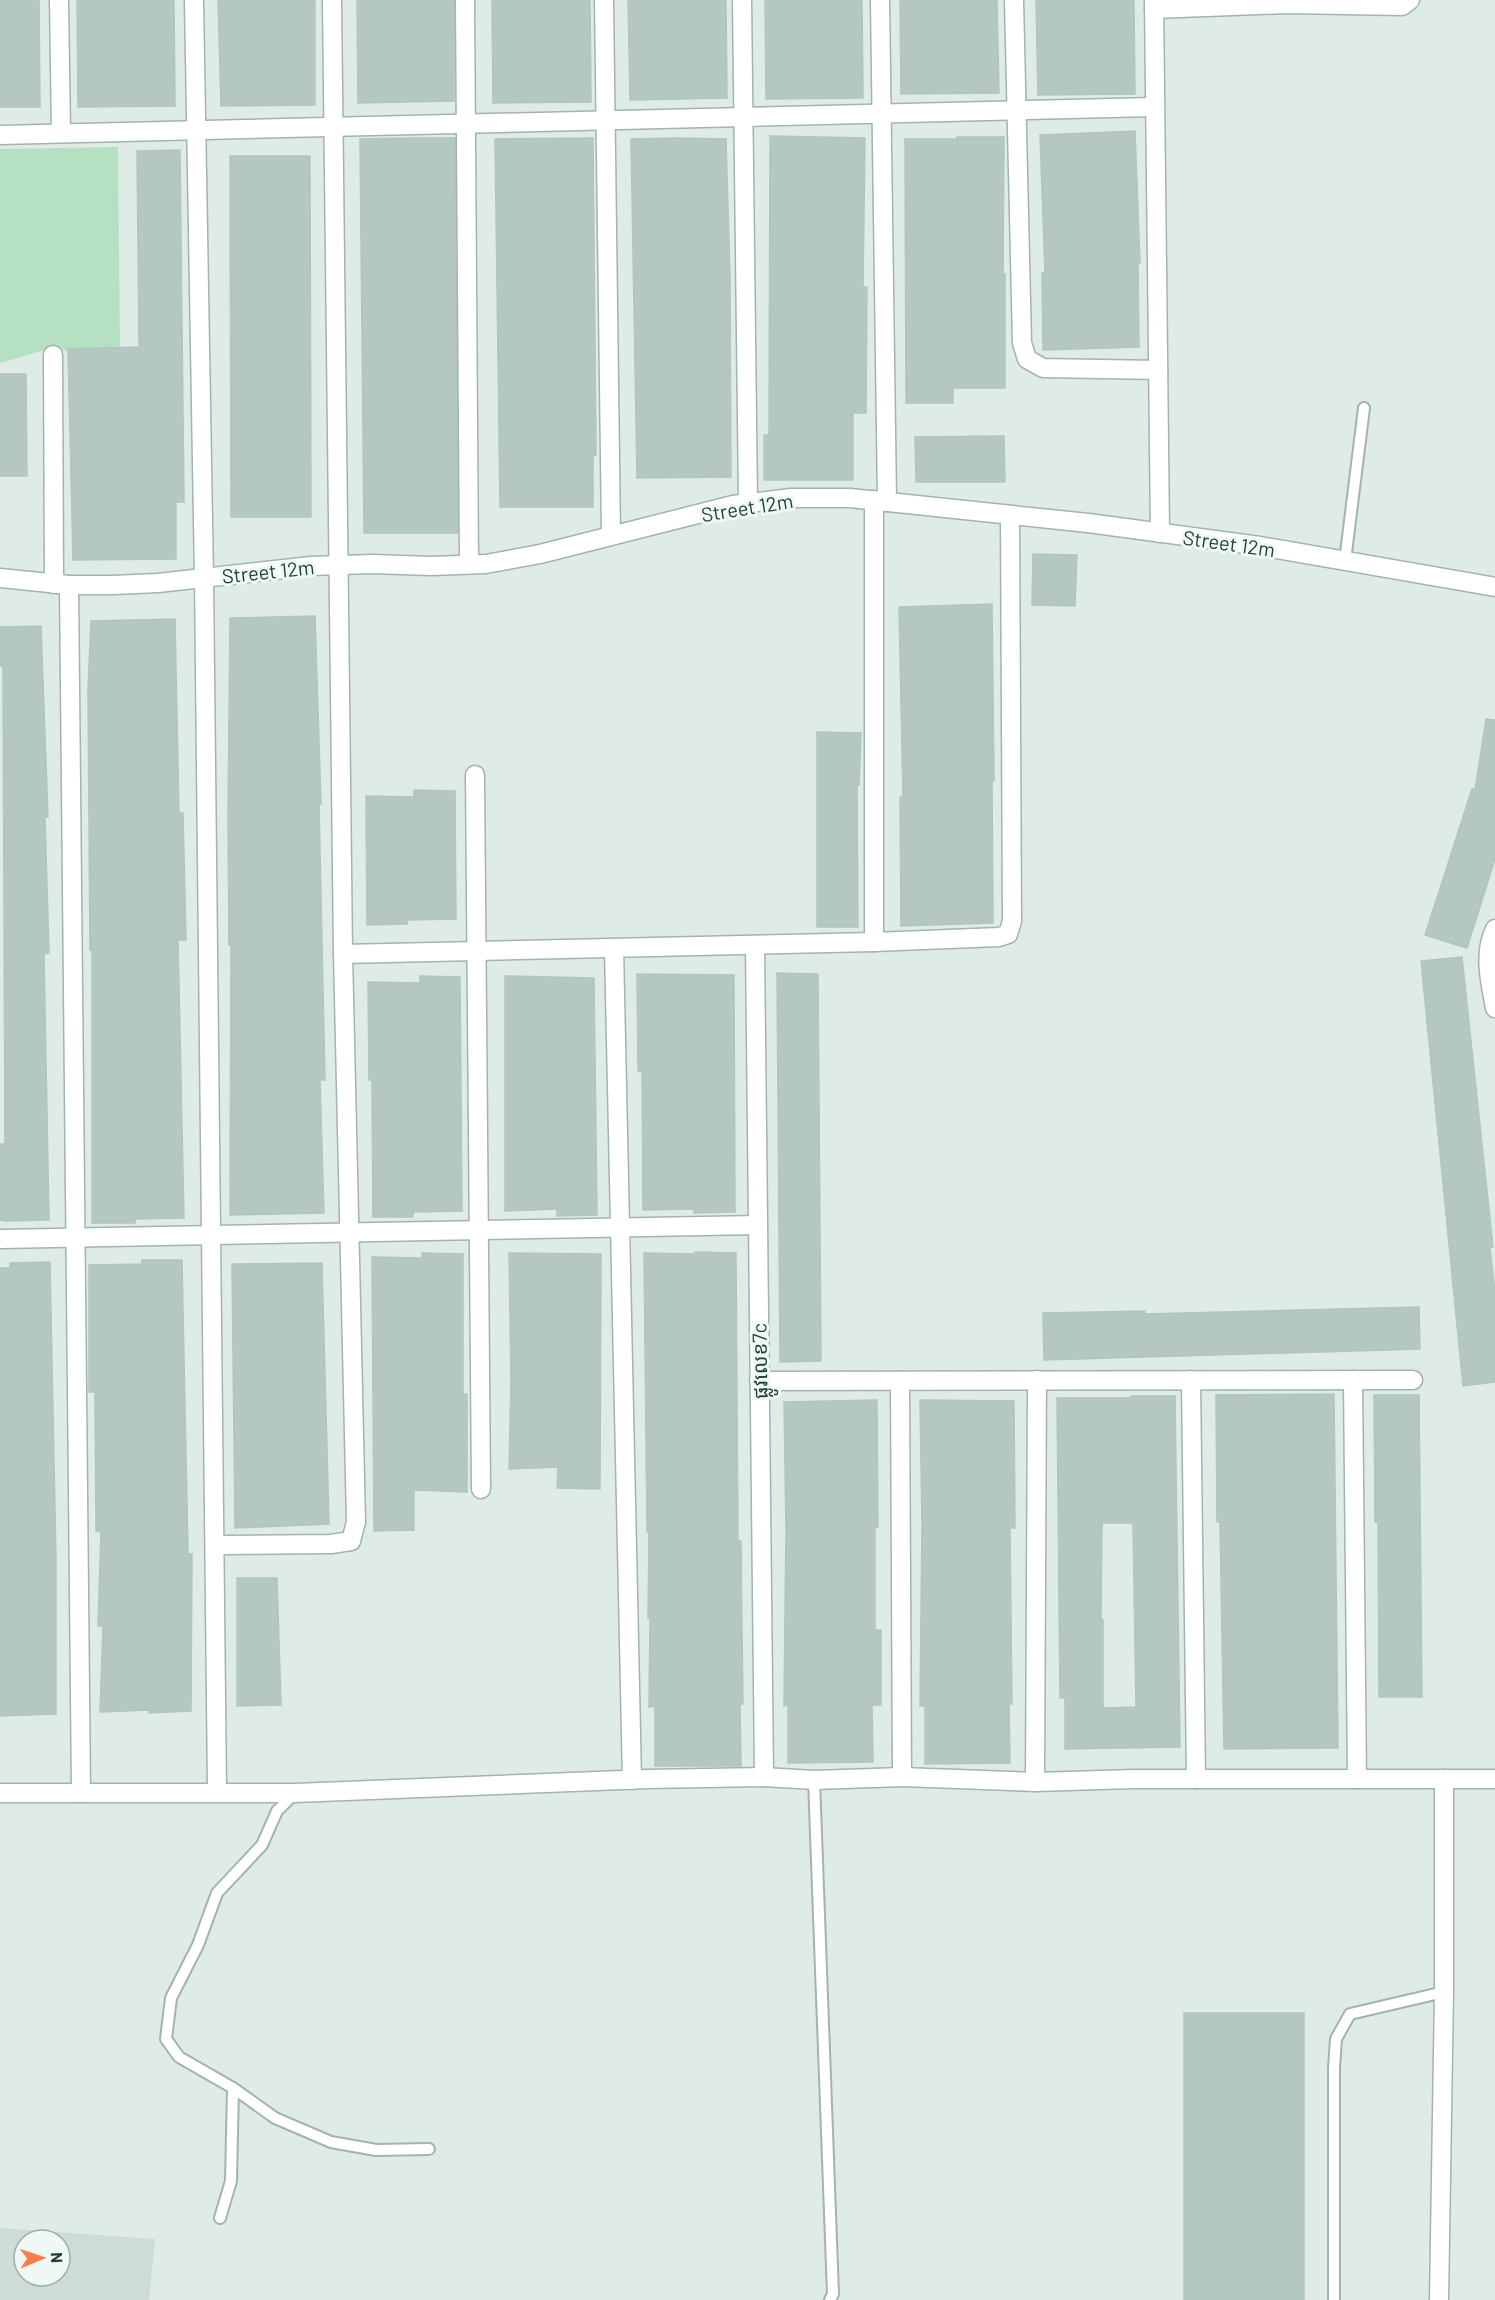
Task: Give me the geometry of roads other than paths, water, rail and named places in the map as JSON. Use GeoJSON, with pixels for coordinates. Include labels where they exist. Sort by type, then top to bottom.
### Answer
{"type":"FeatureCollection","features":[{"type":"Feature","properties":{"kind":"street"},"geometry":{"type":"LineString","coordinates":[[59,0],[61,133]]}},
{"type":"Feature","properties":{"kind":"street"},"geometry":{"type":"LineString","coordinates":[[194,0],[204,578],[218,1792]]}},
{"type":"Feature","properties":{"kind":"street"},"geometry":{"type":"LineString","coordinates":[[215,1545],[331,1544],[351,1541],[356,1522],[343,954],[332,0]]}},
{"type":"Feature","properties":{"kind":"street"},"geometry":{"type":"LineString","coordinates":[[465,0],[469,564]]}},
{"type":"Feature","properties":{"kind":"street"},"geometry":{"type":"LineString","coordinates":[[604,0],[611,535]]}},
{"type":"Feature","properties":{"kind":"street"},"geometry":{"type":"LineString","coordinates":[[742,0],[748,503]]}},
{"type":"Feature","properties":{"kind":"street"},"geometry":{"type":"LineString","coordinates":[[874,942],[880,501],[882,114],[880,0]]}},
{"type":"Feature","properties":{"kind":"street"},"geometry":{"type":"LineString","coordinates":[[1014,0],[1022,343],[1027,359],[1043,368],[1158,370]]}},
{"type":"Feature","properties":{"kind":"street"},"geometry":{"type":"LineString","coordinates":[[1160,533],[1154,4],[1287,2],[1402,6],[1410,0]]}},
{"type":"Feature","properties":{"kind":"street"},"geometry":{"type":"LineString","coordinates":[[0,135],[1154,107]]}},
{"type":"Feature","properties":{"kind":"street"},"geometry":{"type":"LineString","coordinates":[[53,355],[61,585],[75,1238],[81,1792]]}},
{"type":"Feature","properties":{"kind":"street","name":"Street 12m"},"geometry":{"type":"LineString","coordinates":[[0,578],[61,585],[158,583],[311,566],[486,564],[540,554],[748,503],[791,498],[850,498],[1260,546],[1495,586]]}},
{"type":"Feature","properties":{"kind":"street"},"geometry":{"type":"LineString","coordinates":[[343,954],[874,942],[999,937],[1008,934],[1012,921],[1010,515]]}},
{"type":"Feature","properties":{"kind":"street"},"geometry":{"type":"LineString","coordinates":[[475,775],[481,1489]]}},
{"type":"Feature","properties":{"kind":"street"},"geometry":{"type":"LineString","coordinates":[[1495,929],[1488,943],[1489,972],[1495,1008]]}},
{"type":"Feature","properties":{"kind":"street","name":"ផ្លូវលេខ7c"},"geometry":{"type":"LineString","coordinates":[[755,945],[764,1777]]}},
{"type":"Feature","properties":{"kind":"street"},"geometry":{"type":"LineString","coordinates":[[614,948],[632,1780]]}},
{"type":"Feature","properties":{"kind":"street"},"geometry":{"type":"LineString","coordinates":[[0,1239],[758,1225]]}},
{"type":"Feature","properties":{"kind":"street"},"geometry":{"type":"LineString","coordinates":[[1035,1782],[1037,1380]]}},
{"type":"Feature","properties":{"kind":"street"},"geometry":{"type":"LineString","coordinates":[[1191,1380],[1196,1779]]}},
{"type":"Feature","properties":{"kind":"street"},"geometry":{"type":"LineString","coordinates":[[1353,1380],[1357,1779]]}},
{"type":"Feature","properties":{"kind":"street"},"geometry":{"type":"LineString","coordinates":[[759,1381],[1413,1380]]}},
{"type":"Feature","properties":{"kind":"street"},"geometry":{"type":"LineString","coordinates":[[900,1381],[902,1777]]}},
{"type":"Feature","properties":{"kind":"street"},"geometry":{"type":"LineString","coordinates":[[0,1793],[295,1793],[764,1777],[814,1780],[902,1777],[1035,1782],[1196,1779],[1495,1779]]}},
{"type":"Feature","properties":{"kind":"street"},"geometry":{"type":"LineString","coordinates":[[1439,2300],[1444,1992],[1444,1779]]}},
{"type":"Feature","properties":{"kind":"lane"},"geometry":{"type":"LineString","coordinates":[[1345,561],[1364,408]]}},
{"type":"Feature","properties":{"kind":"lane"},"geometry":{"type":"LineString","coordinates":[[814,1780],[833,2294],[830,2300]]}},
{"type":"Feature","properties":{"kind":"lane"},"geometry":{"type":"LineString","coordinates":[[295,1793],[277,1811],[262,1845],[217,1893],[198,1945],[171,1998],[165,2039],[179,2057],[232,2088],[275,2118],[331,2142],[376,2150],[429,2149]]}},
{"type":"Feature","properties":{"kind":"lane"},"geometry":{"type":"LineString","coordinates":[[1334,2300],[1336,2039],[1350,2014],[1444,1992]]}},
{"type":"Feature","properties":{"kind":"lane"},"geometry":{"type":"LineString","coordinates":[[220,2218],[231,2181],[232,2088]]}}]}
